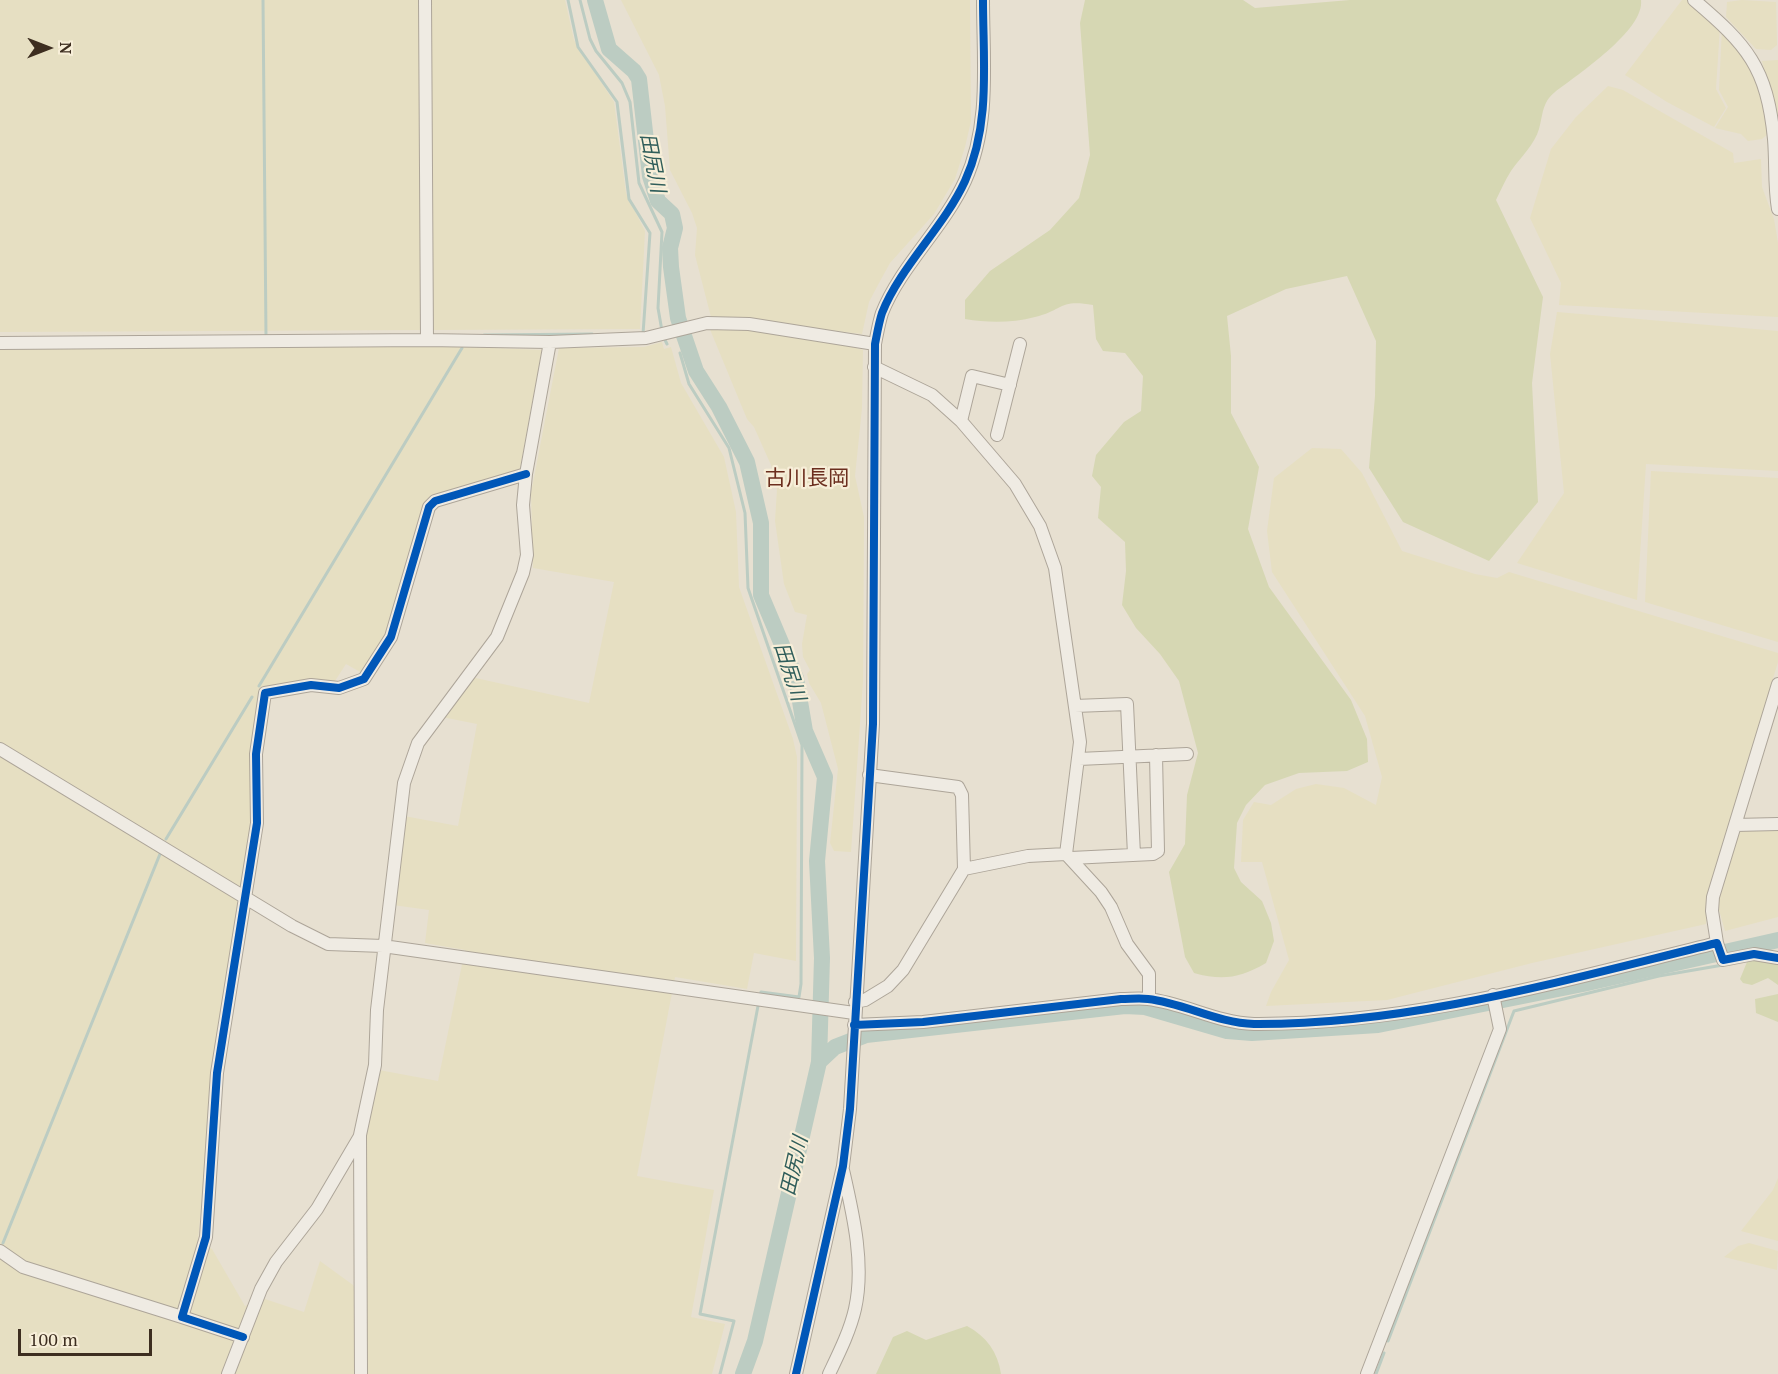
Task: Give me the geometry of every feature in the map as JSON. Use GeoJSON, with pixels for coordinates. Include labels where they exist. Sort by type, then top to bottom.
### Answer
{"type":"FeatureCollection","features":[{"type":"Feature","properties":{"kind":"street"},"geometry":{"type":"LineString","coordinates":[[425,0],[427,340]]}},
{"type":"Feature","properties":{"kind":"street"},"geometry":{"type":"LineString","coordinates":[[796,1374],[843,1166],[850,1109],[874,675],[875,344],[882,313],[892,292],[947,214],[965,181],[977,150],[984,113],[983,0]]}},
{"type":"Feature","properties":{"kind":"street"},"geometry":{"type":"LineString","coordinates":[[1694,0],[1733,33],[1755,62],[1771,120],[1778,209]]}},
{"type":"Feature","properties":{"kind":"street"},"geometry":{"type":"LineString","coordinates":[[0,343],[427,340],[550,342],[646,338],[706,322],[749,324],[875,344]]}},
{"type":"Feature","properties":{"kind":"street"},"geometry":{"type":"LineString","coordinates":[[361,1374],[360,1136],[375,1065],[383,946],[404,783],[418,743],[497,637],[523,573],[526,555],[523,505],[526,474],[550,342]]}},
{"type":"Feature","properties":{"kind":"street"},"geometry":{"type":"LineString","coordinates":[[997,435],[1020,344]]}},
{"type":"Feature","properties":{"kind":"street"},"geometry":{"type":"LineString","coordinates":[[874,367],[932,395],[962,420],[1015,484],[1040,526],[1055,568],[1076,706],[1079,759],[1068,856],[1101,892],[1111,907],[1127,944],[1149,974],[1149,999]]}},
{"type":"Feature","properties":{"kind":"street"},"geometry":{"type":"LineString","coordinates":[[962,420],[972,376],[1010,385]]}},
{"type":"Feature","properties":{"kind":"street"},"geometry":{"type":"LineString","coordinates":[[182,1317],[206,1237],[217,1073],[257,824],[256,754],[265,693],[311,685],[339,688],[364,679],[391,637],[429,507],[435,501],[526,474]]}},
{"type":"Feature","properties":{"kind":"street"},"geometry":{"type":"LineString","coordinates":[[1778,684],[1712,904],[1718,950],[1723,960],[1754,954],[1778,958]]}},
{"type":"Feature","properties":{"kind":"street"},"geometry":{"type":"LineString","coordinates":[[1076,706],[1127,704],[1134,855]]}},
{"type":"Feature","properties":{"kind":"street"},"geometry":{"type":"LineString","coordinates":[[0,749],[292,926],[328,944],[383,946],[831,1010],[854,1018],[923,1022],[1110,1000],[1149,999],[1227,1021],[1254,1024],[1376,1017],[1495,1001],[1718,950]]}},
{"type":"Feature","properties":{"kind":"street"},"geometry":{"type":"LineString","coordinates":[[1079,759],[1187,754]]}},
{"type":"Feature","properties":{"kind":"street"},"geometry":{"type":"LineString","coordinates":[[964,869],[1028,856],[1153,854],[1160,846],[1156,755]]}},
{"type":"Feature","properties":{"kind":"street"},"geometry":{"type":"LineString","coordinates":[[854,1018],[866,1000],[888,986],[903,970],[964,869],[962,795],[958,787],[869,775]]}},
{"type":"Feature","properties":{"kind":"street"},"geometry":{"type":"LineString","coordinates":[[1735,825],[1778,824]]}},
{"type":"Feature","properties":{"kind":"street"},"geometry":{"type":"LineString","coordinates":[[1367,1374],[1500,1029],[1495,1001]]}},
{"type":"Feature","properties":{"kind":"street"},"geometry":{"type":"LineString","coordinates":[[228,1374],[261,1289],[276,1262],[317,1209],[360,1136]]}},
{"type":"Feature","properties":{"kind":"street"},"geometry":{"type":"LineString","coordinates":[[830,1374],[849,1327],[858,1288],[853,1220],[843,1166]]}},
{"type":"Feature","properties":{"kind":"street"},"geometry":{"type":"LineString","coordinates":[[0,1251],[23,1267],[243,1338]]}},
{"type":"Feature","properties":{"kind":"shaded area"},"geometry":{"type":"Polygon","coordinates":[[[0,0],[565,0],[574,40],[614,102],[626,193],[645,231],[640,329],[0,332],[0,0]]]}},
{"type":"Feature","properties":{"kind":"shaded area"},"geometry":{"type":"Polygon","coordinates":[[[621,0],[970,0],[971,121],[955,179],[934,214],[890,263],[869,302],[862,334],[711,317],[695,255],[697,228],[670,170],[665,106],[659,75],[621,0]]]}},
{"type":"Feature","properties":{"kind":"shaded area"},"geometry":{"type":"Polygon","coordinates":[[[1682,0],[1688,0],[1720,26],[1716,89],[1726,108],[1714,127],[1667,102],[1625,75],[1682,0]]]}},
{"type":"Feature","properties":{"kind":"shaded area"},"geometry":{"type":"Polygon","coordinates":[[[1742,0],[1776,2],[1777,45],[1771,50],[1756,49],[1726,17],[1727,2],[1742,0]]]}},
{"type":"Feature","properties":{"kind":"shaded area"},"geometry":{"type":"Polygon","coordinates":[[[1722,28],[1733,38],[1757,79],[1769,133],[1762,139],[1748,141],[1741,134],[1715,128],[1728,107],[1719,90],[1722,28]]]}},
{"type":"Feature","properties":{"kind":"shaded area"},"geometry":{"type":"Polygon","coordinates":[[[1778,60],[1778,123],[1762,61],[1778,60]]]}},
{"type":"Feature","properties":{"kind":"shaded area"},"geometry":{"type":"Polygon","coordinates":[[[1608,86],[1623,90],[1733,153],[1734,163],[1761,159],[1762,187],[1774,219],[1778,243],[1778,317],[1559,305],[1561,283],[1530,218],[1551,149],[1576,117],[1608,86]]]}},
{"type":"Feature","properties":{"kind":"shaded area"},"geometry":{"type":"Polygon","coordinates":[[[1557,312],[1778,331],[1778,471],[1646,464],[1637,600],[1517,563],[1564,493],[1550,354],[1557,312]]]}},
{"type":"Feature","properties":{"kind":"shaded area"},"geometry":{"type":"Polygon","coordinates":[[[709,327],[823,338],[863,350],[862,408],[855,476],[864,517],[863,681],[851,852],[834,851],[830,843],[838,769],[821,703],[809,683],[807,674],[810,670],[803,657],[802,644],[807,615],[795,612],[784,584],[775,521],[777,489],[771,465],[754,427],[747,419],[709,327]]]}},
{"type":"Feature","properties":{"kind":"shaded area"},"geometry":{"type":"Polygon","coordinates":[[[662,342],[664,349],[671,347],[681,383],[724,457],[736,512],[739,587],[793,739],[797,757],[796,961],[754,953],[747,989],[675,977],[637,1176],[714,1190],[691,1317],[725,1324],[712,1374],[367,1374],[366,1135],[379,1070],[438,1081],[465,950],[425,943],[429,910],[393,905],[404,816],[458,826],[477,724],[442,717],[471,677],[589,703],[614,582],[533,568],[531,493],[559,348],[644,347],[662,342]]]}},
{"type":"Feature","properties":{"kind":"shaded area"},"geometry":{"type":"Polygon","coordinates":[[[0,345],[444,346],[542,350],[520,469],[426,501],[390,630],[362,673],[346,664],[333,684],[268,687],[252,821],[215,1056],[198,1240],[212,1249],[245,1306],[262,1298],[304,1312],[320,1261],[353,1285],[356,1288],[357,1374],[0,1374],[0,345]]]}},
{"type":"Feature","properties":{"kind":"shaded area"},"geometry":{"type":"Polygon","coordinates":[[[1312,448],[1341,449],[1362,473],[1402,551],[1475,574],[1497,578],[1509,572],[1778,653],[1778,662],[1708,895],[1706,924],[1532,963],[1387,1000],[1266,1006],[1289,960],[1262,862],[1241,862],[1243,820],[1254,802],[1271,805],[1296,789],[1316,784],[1344,788],[1376,805],[1382,777],[1365,716],[1272,572],[1267,531],[1274,478],[1312,448]]]}},
{"type":"Feature","properties":{"kind":"shaded area"},"geometry":{"type":"Polygon","coordinates":[[[1651,471],[1778,478],[1778,642],[1645,602],[1651,471]]]}},
{"type":"Feature","properties":{"kind":"shaded area"},"geometry":{"type":"Polygon","coordinates":[[[1778,828],[1778,917],[1725,931],[1717,903],[1739,829],[1778,828]]]}},
{"type":"Feature","properties":{"kind":"shaded area"},"geometry":{"type":"Polygon","coordinates":[[[1778,1178],[1778,1241],[1741,1231],[1773,1190],[1778,1178]]]}},
{"type":"Feature","properties":{"kind":"shaded area"},"geometry":{"type":"Polygon","coordinates":[[[1749,1243],[1778,1251],[1777,1270],[1724,1257],[1738,1246],[1749,1243]]]}},
{"type":"Feature","properties":{"kind":"green space"},"geometry":{"type":"Polygon","coordinates":[[[1085,0],[1243,0],[1255,8],[1350,0],[1641,0],[1639,12],[1621,38],[1548,100],[1534,140],[1511,171],[1496,200],[1543,297],[1532,383],[1538,502],[1489,561],[1403,522],[1369,468],[1375,396],[1376,341],[1347,276],[1286,289],[1227,316],[1231,356],[1231,413],[1259,467],[1248,529],[1269,587],[1351,700],[1367,739],[1368,762],[1347,771],[1299,773],[1265,785],[1246,805],[1237,823],[1234,868],[1241,882],[1262,901],[1271,923],[1274,941],[1266,963],[1231,977],[1214,977],[1194,973],[1185,957],[1169,872],[1185,844],[1187,795],[1198,753],[1179,681],[1160,654],[1136,628],[1122,605],[1126,571],[1125,542],[1098,518],[1101,487],[1092,476],[1096,455],[1124,422],[1141,411],[1143,376],[1125,353],[1103,351],[1096,339],[1093,305],[1067,304],[1035,317],[1009,321],[991,322],[965,319],[965,300],[990,271],[1050,230],[1079,198],[1090,155],[1080,23],[1085,0]]]}},
{"type":"Feature","properties":{"kind":"green space"},"geometry":{"type":"Polygon","coordinates":[[[1778,960],[1778,985],[1768,978],[1752,985],[1743,983],[1740,979],[1747,962],[1778,960]]]}},
{"type":"Feature","properties":{"kind":"green space"},"geometry":{"type":"Polygon","coordinates":[[[1778,994],[1778,1022],[1756,1013],[1755,999],[1778,994]]]}},
{"type":"Feature","properties":{"kind":"green space"},"geometry":{"type":"Polygon","coordinates":[[[967,1326],[990,1346],[1001,1374],[876,1374],[893,1337],[907,1331],[926,1340],[967,1326]]]}},
{"type":"Feature","properties":{"kind":"waterway"},"geometry":{"type":"LineString","coordinates":[[263,0],[266,337]]}},
{"type":"Feature","properties":{"kind":"waterway"},"geometry":{"type":"LineString","coordinates":[[568,0],[578,47],[617,102],[629,199],[650,233],[643,334]]}},
{"type":"Feature","properties":{"kind":"waterway"},"geometry":{"type":"LineString","coordinates":[[580,0],[590,39],[596,51],[622,83],[630,102],[639,183],[662,232],[658,308],[662,331]]}},
{"type":"Feature","properties":{"kind":"waterway","name":"田尻川"},"geometry":{"type":"LineString","coordinates":[[595,0],[609,49],[634,71],[639,79],[650,176],[658,201],[672,214],[675,228],[670,248],[678,318],[696,371],[719,407],[747,462],[761,523],[761,595],[796,678],[805,731],[825,777],[817,861],[822,958],[819,1062],[755,1341],[743,1374]]}},
{"type":"Feature","properties":{"kind":"waterway"},"geometry":{"type":"LineString","coordinates":[[484,335],[592,334]]}},
{"type":"Feature","properties":{"kind":"waterway"},"geometry":{"type":"LineString","coordinates":[[665,340],[667,344]]}},
{"type":"Feature","properties":{"kind":"waterway"},"geometry":{"type":"LineString","coordinates":[[259,686],[462,348]]}},
{"type":"Feature","properties":{"kind":"waterway"},"geometry":{"type":"LineString","coordinates":[[680,353],[689,384],[729,448],[745,513],[748,588],[802,745],[801,984],[799,997],[761,992],[760,995]]}},
{"type":"Feature","properties":{"kind":"waterway"},"geometry":{"type":"LineString","coordinates":[[166,839],[252,697]]}},
{"type":"Feature","properties":{"kind":"waterway"},"geometry":{"type":"LineString","coordinates":[[3,1243],[160,854]]}},
{"type":"Feature","properties":{"kind":"waterway"},"geometry":{"type":"LineString","coordinates":[[819,1062],[835,1047],[866,1035],[1125,1006],[1145,1007],[1227,1031],[1252,1033],[1378,1025],[1583,984],[1778,940]]}},
{"type":"Feature","properties":{"kind":"waterway"},"geometry":{"type":"LineString","coordinates":[[1388,1341],[1514,1011],[1659,976],[1723,965]]}},
{"type":"Feature","properties":{"kind":"waterway"},"geometry":{"type":"LineString","coordinates":[[720,1374],[734,1321],[700,1314],[758,1006]]}},
{"type":"Feature","properties":{"kind":"waterway"},"geometry":{"type":"LineString","coordinates":[[1376,1374],[1384,1353]]}},
{"type":"Feature","properties":{"kind":"cycle path"},"geometry":{"type":"LineString","coordinates":[[796,1374],[843,1166],[850,1109],[873,724],[875,344],[882,313],[890,296],[946,215],[965,181],[973,159],[979,137],[984,92],[983,0]]}},
{"type":"Feature","properties":{"kind":"cycle path"},"geometry":{"type":"LineString","coordinates":[[243,1337],[182,1317],[206,1237],[217,1073],[257,823],[256,754],[265,693],[311,685],[339,688],[364,679],[391,637],[429,507],[435,501],[526,474]]}},
{"type":"Feature","properties":{"kind":"cycle path"},"geometry":{"type":"LineString","coordinates":[[854,1025],[923,1022],[1121,999],[1161,1001],[1240,1023],[1313,1022],[1371,1017],[1487,998],[1717,943],[1723,960],[1754,954],[1778,958]]}},
{"type":"Feature","properties":{"kind":"district","name":"古川長岡"},"geometry":{"type":"Point","coordinates":[807,479]}}]}
